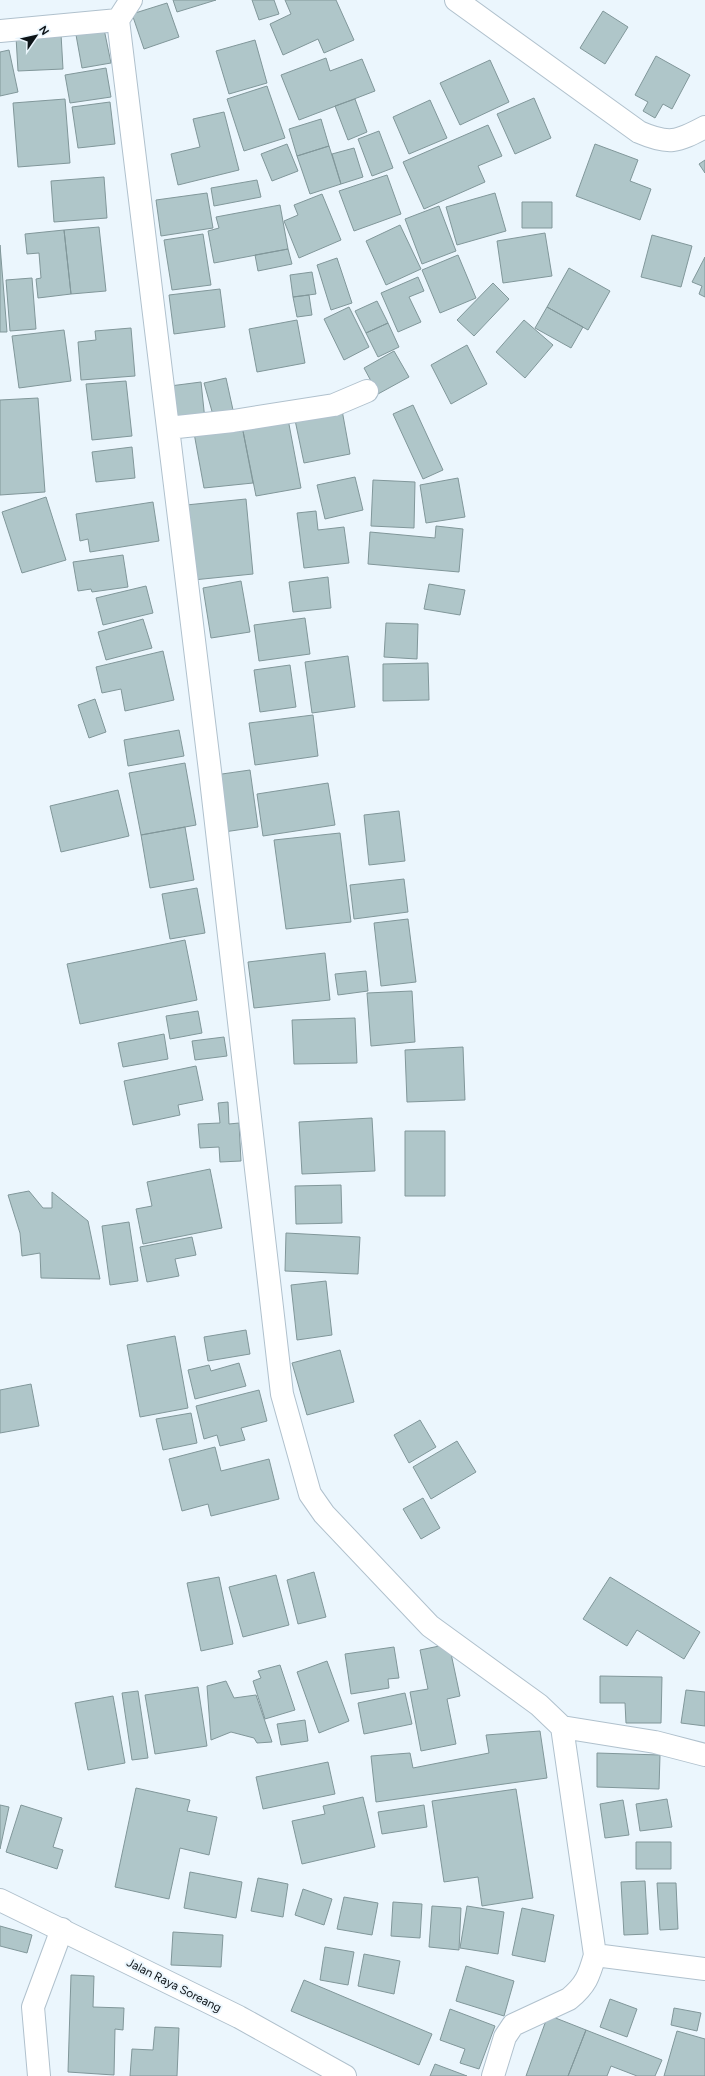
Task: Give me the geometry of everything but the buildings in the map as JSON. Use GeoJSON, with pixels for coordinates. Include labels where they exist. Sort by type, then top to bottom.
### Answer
{"type":"FeatureCollection","features":[{"type":"Feature","properties":{"kind":"street"},"geometry":{"type":"LineString","coordinates":[[132,0],[118,20],[210,771],[282,1394],[310,1494],[324,1514],[430,1626],[539,1705],[562,1727],[655,1742],[705,1755]]}},
{"type":"Feature","properties":{"kind":"street"},"geometry":{"type":"LineString","coordinates":[[456,0],[639,132],[655,139],[670,142],[688,136],[705,127]]}},
{"type":"Feature","properties":{"kind":"street"},"geometry":{"type":"LineString","coordinates":[[0,31],[118,20]]}},
{"type":"Feature","properties":{"kind":"street"},"geometry":{"type":"LineString","coordinates":[[168,428],[240,420],[334,405],[367,391]]}},
{"type":"Feature","properties":{"kind":"street"},"geometry":{"type":"LineString","coordinates":[[493,2076],[505,2037],[514,2025],[569,1999],[576,1993],[588,1980],[595,1955],[562,1727]]}},
{"type":"Feature","properties":{"kind":"street","name":"Jalan Raya Soreang"},"geometry":{"type":"LineString","coordinates":[[0,1900],[62,1929],[239,2018],[345,2076]]}},
{"type":"Feature","properties":{"kind":"street"},"geometry":{"type":"LineString","coordinates":[[39,2076],[33,2007],[62,1929]]}},
{"type":"Feature","properties":{"kind":"street"},"geometry":{"type":"LineString","coordinates":[[595,1955],[705,1969]]}}]}
